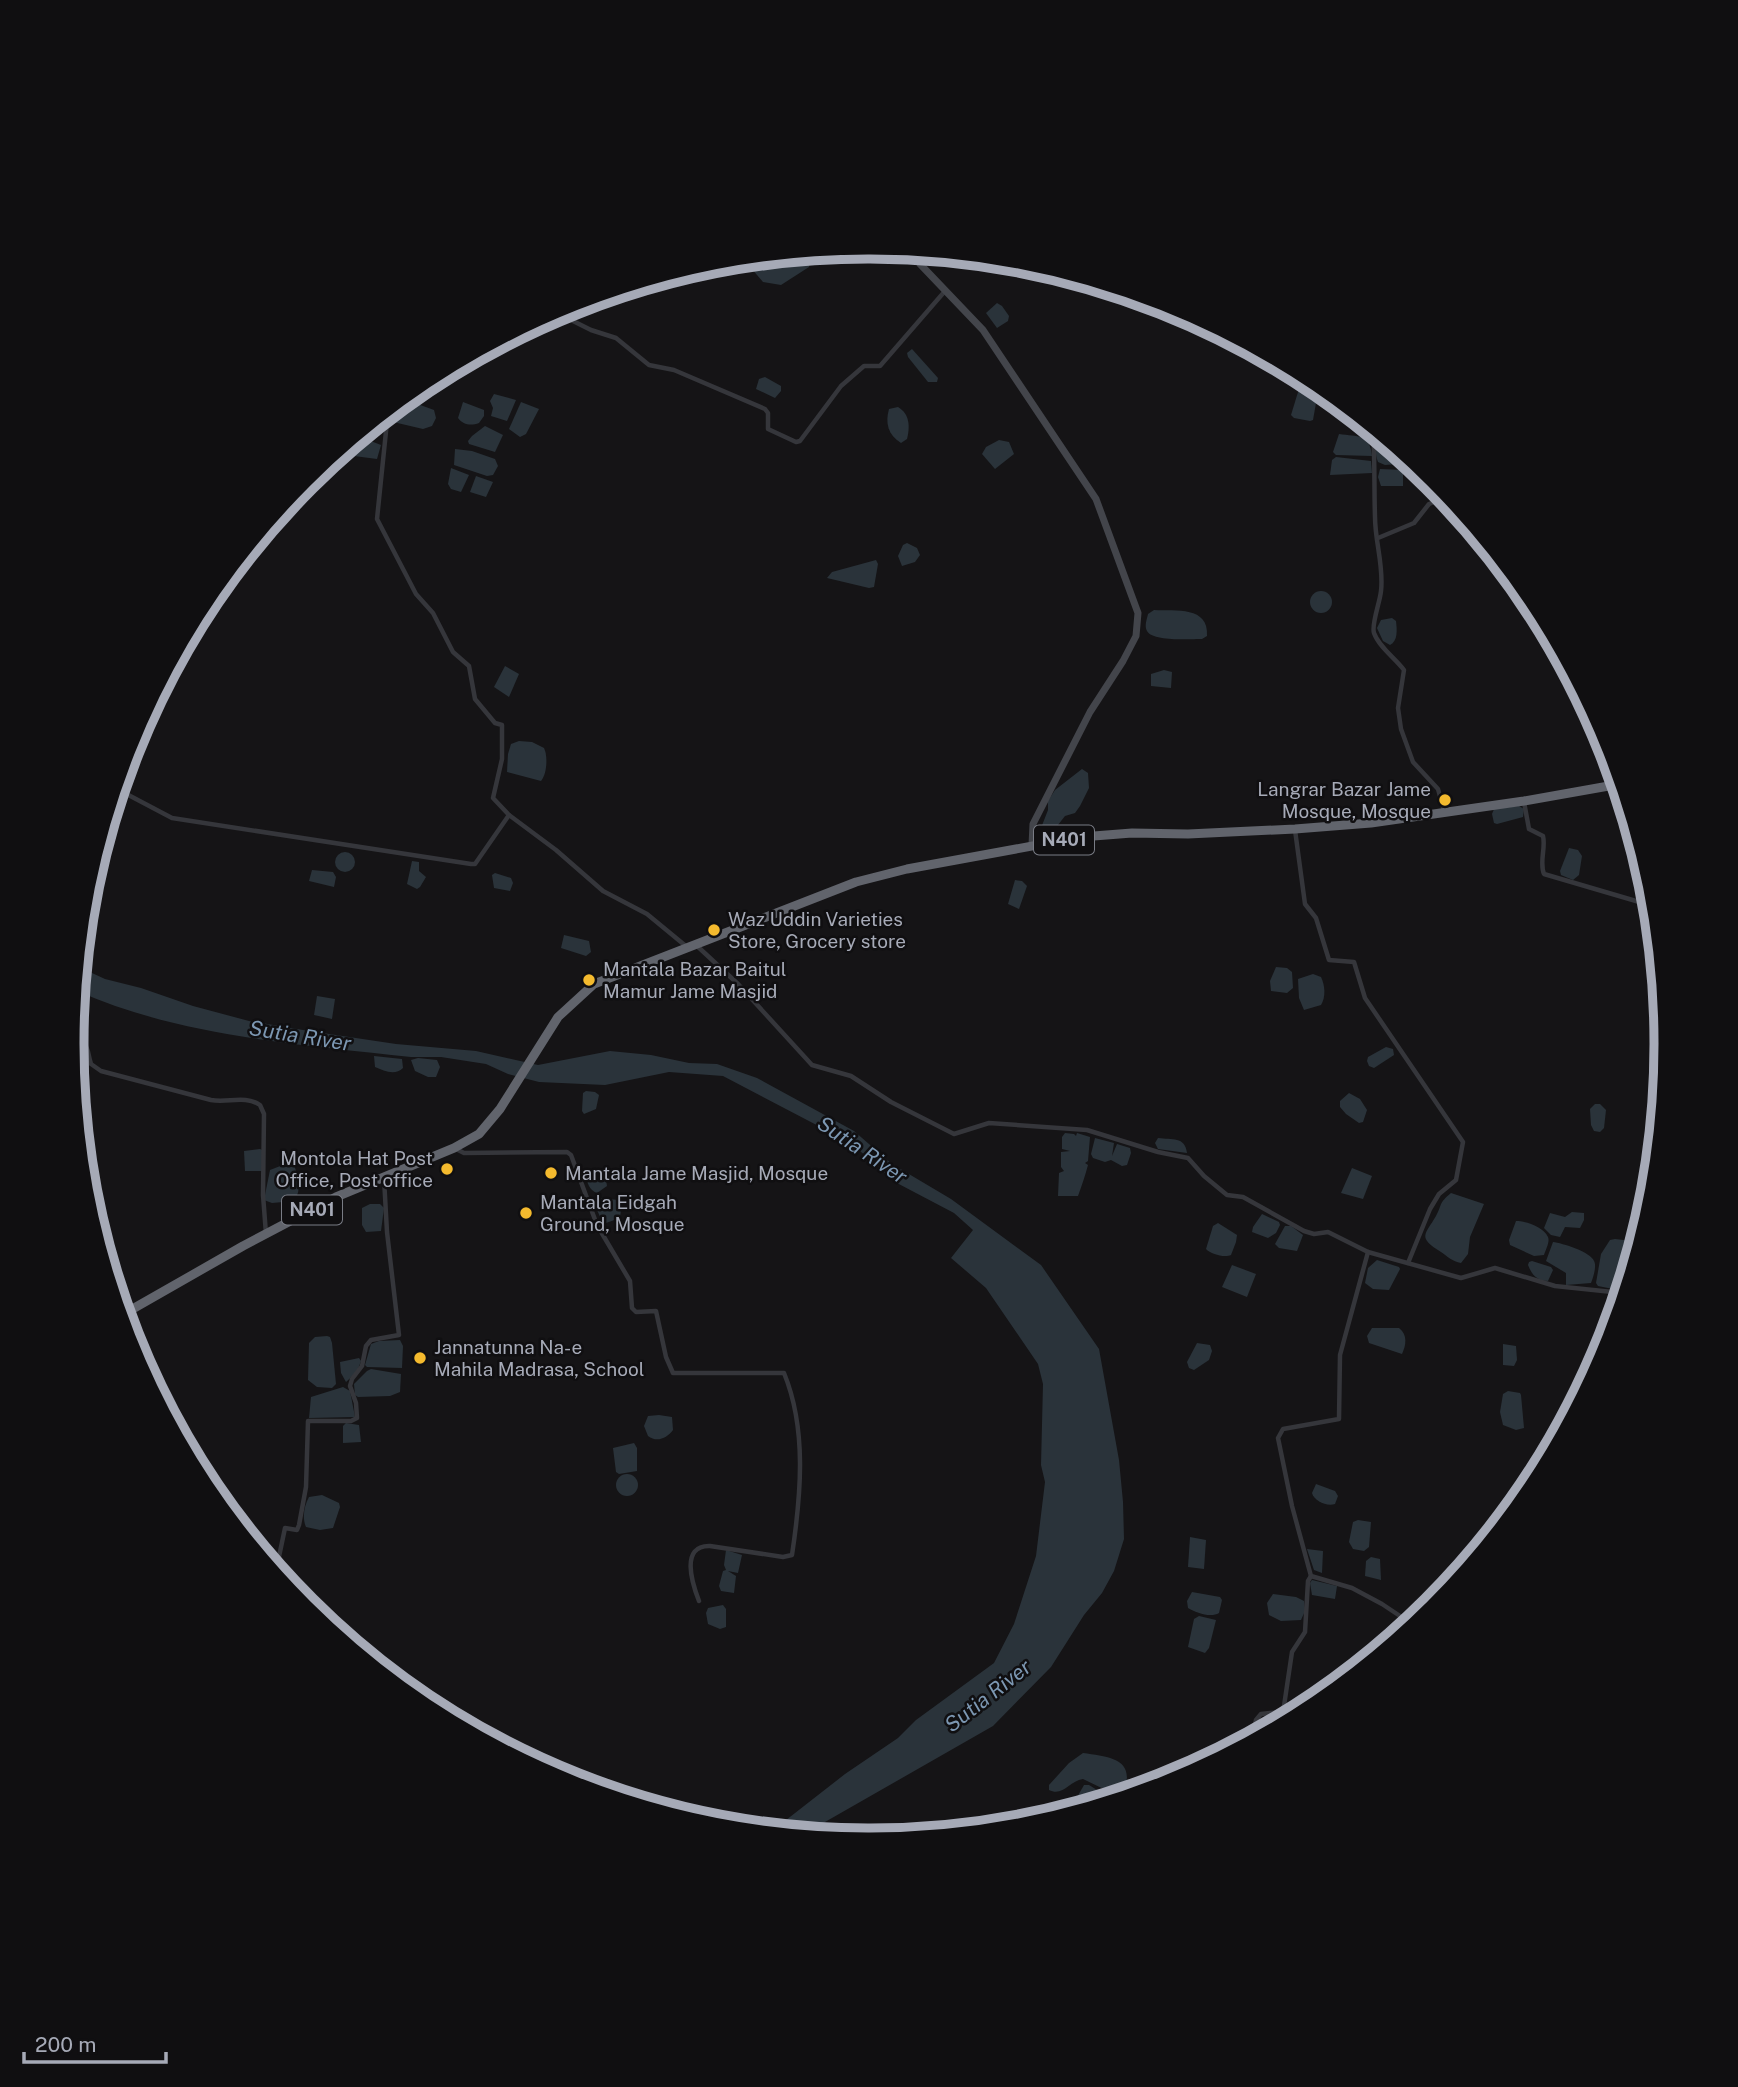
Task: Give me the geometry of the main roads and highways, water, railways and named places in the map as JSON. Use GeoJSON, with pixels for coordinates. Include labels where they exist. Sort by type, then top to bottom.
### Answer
{"type":"FeatureCollection","features":[{"type":"Feature","properties":{"kind":"highway","name":"N401"},"geometry":{"type":"LineString","coordinates":[[131,1310],[336,1197],[454,1148],[479,1134],[500,1109],[548,1030],[566,1007],[594,984],[856,882],[907,869],[1032,845],[1132,833],[1188,834],[1371,823],[1610,786]]}},
{"type":"Feature","properties":{"kind":"main road"},"geometry":{"type":"LineString","coordinates":[[918,260],[983,330],[1096,499],[1138,613],[1136,636],[1090,712],[1033,824],[1032,845]]}},
{"type":"Feature","properties":{"kind":"water"},"geometry":{"type":"Polygon","coordinates":[[[810,261],[809,267],[781,285],[763,282],[751,268],[810,261]]]}},
{"type":"Feature","properties":{"kind":"water"},"geometry":{"type":"Polygon","coordinates":[[[997,303],[1009,316],[1008,321],[997,328],[986,313],[997,303]]]}},
{"type":"Feature","properties":{"kind":"water"},"geometry":{"type":"Polygon","coordinates":[[[912,349],[938,378],[937,382],[928,382],[908,357],[907,353],[912,349]]]}},
{"type":"Feature","properties":{"kind":"water"},"geometry":{"type":"Polygon","coordinates":[[[765,377],[781,386],[781,391],[775,398],[756,389],[759,379],[765,377]]]}},
{"type":"Feature","properties":{"kind":"water"},"geometry":{"type":"Polygon","coordinates":[[[1299,387],[1317,399],[1313,420],[1294,418],[1291,415],[1299,387]]]}},
{"type":"Feature","properties":{"kind":"water"},"geometry":{"type":"Polygon","coordinates":[[[494,394],[516,400],[507,421],[491,416],[493,408],[490,401],[494,394]]]}},
{"type":"Feature","properties":{"kind":"water"},"geometry":{"type":"Polygon","coordinates":[[[463,402],[484,410],[484,416],[479,423],[467,424],[458,418],[463,402]]]}},
{"type":"Feature","properties":{"kind":"water"},"geometry":{"type":"Polygon","coordinates":[[[521,402],[539,409],[526,434],[520,437],[509,429],[521,402]]]}},
{"type":"Feature","properties":{"kind":"water"},"geometry":{"type":"Polygon","coordinates":[[[416,403],[434,410],[436,418],[432,426],[423,429],[391,421],[416,403]]]}},
{"type":"Feature","properties":{"kind":"water"},"geometry":{"type":"Polygon","coordinates":[[[898,407],[905,413],[909,425],[907,439],[901,443],[890,432],[887,419],[889,409],[898,407]]]}},
{"type":"Feature","properties":{"kind":"water"},"geometry":{"type":"Polygon","coordinates":[[[485,426],[503,435],[495,452],[469,444],[472,436],[485,426]]]}},
{"type":"Feature","properties":{"kind":"water"},"geometry":{"type":"Polygon","coordinates":[[[1339,434],[1366,440],[1372,456],[1336,455],[1333,452],[1339,434]]]}},
{"type":"Feature","properties":{"kind":"water"},"geometry":{"type":"Polygon","coordinates":[[[368,440],[381,445],[377,459],[350,454],[368,440]]]}},
{"type":"Feature","properties":{"kind":"water"},"geometry":{"type":"Polygon","coordinates":[[[999,440],[1009,442],[1014,454],[995,469],[982,454],[986,447],[999,440]]]}},
{"type":"Feature","properties":{"kind":"water"},"geometry":{"type":"Polygon","coordinates":[[[1377,445],[1398,464],[1385,465],[1378,462],[1377,445]]]}},
{"type":"Feature","properties":{"kind":"water"},"geometry":{"type":"Polygon","coordinates":[[[455,449],[472,451],[495,459],[498,466],[493,475],[487,476],[454,465],[455,449]]]}},
{"type":"Feature","properties":{"kind":"water"},"geometry":{"type":"Polygon","coordinates":[[[1336,457],[1371,461],[1372,473],[1330,475],[1332,460],[1336,457]]]}},
{"type":"Feature","properties":{"kind":"water"},"geometry":{"type":"Polygon","coordinates":[[[451,468],[469,475],[461,492],[451,489],[448,484],[451,468]]]}},
{"type":"Feature","properties":{"kind":"water"},"geometry":{"type":"Polygon","coordinates":[[[1380,469],[1403,470],[1403,486],[1381,486],[1378,477],[1380,469]]]}},
{"type":"Feature","properties":{"kind":"water"},"geometry":{"type":"Polygon","coordinates":[[[476,476],[493,482],[486,497],[470,492],[476,476]]]}},
{"type":"Feature","properties":{"kind":"water"},"geometry":{"type":"Polygon","coordinates":[[[907,543],[917,548],[920,555],[915,562],[902,566],[898,556],[903,545],[907,543]]]}},
{"type":"Feature","properties":{"kind":"water"},"geometry":{"type":"Polygon","coordinates":[[[876,560],[878,564],[874,587],[827,578],[832,572],[876,560]]]}},
{"type":"Feature","properties":{"kind":"water"},"geometry":{"type":"Polygon","coordinates":[[[1321,591],[1329,594],[1332,602],[1329,610],[1321,613],[1313,610],[1310,602],[1313,594],[1321,591]]]}},
{"type":"Feature","properties":{"kind":"water"},"geometry":{"type":"Polygon","coordinates":[[[1154,610],[1190,612],[1197,615],[1203,619],[1207,636],[1202,639],[1181,639],[1151,635],[1146,629],[1146,622],[1148,614],[1154,610]]]}},
{"type":"Feature","properties":{"kind":"water"},"geometry":{"type":"Polygon","coordinates":[[[1392,618],[1396,621],[1397,631],[1396,638],[1390,645],[1383,641],[1377,628],[1381,620],[1392,618]]]}},
{"type":"Feature","properties":{"kind":"water"},"geometry":{"type":"Polygon","coordinates":[[[505,666],[519,674],[509,697],[494,687],[505,666]]]}},
{"type":"Feature","properties":{"kind":"water"},"geometry":{"type":"Polygon","coordinates":[[[1164,670],[1172,672],[1171,688],[1151,686],[1151,674],[1164,670]]]}},
{"type":"Feature","properties":{"kind":"water"},"geometry":{"type":"Polygon","coordinates":[[[519,741],[532,742],[544,748],[546,765],[541,781],[507,772],[511,744],[519,741]]]}},
{"type":"Feature","properties":{"kind":"water"},"geometry":{"type":"Polygon","coordinates":[[[1082,769],[1088,773],[1089,788],[1080,806],[1075,813],[1065,816],[1054,830],[1041,828],[1048,810],[1048,801],[1055,790],[1082,769]]]}},
{"type":"Feature","properties":{"kind":"water"},"geometry":{"type":"Polygon","coordinates":[[[1519,806],[1524,809],[1523,817],[1494,823],[1494,809],[1519,806]]]}},
{"type":"Feature","properties":{"kind":"water"},"geometry":{"type":"Polygon","coordinates":[[[1569,848],[1578,850],[1582,856],[1579,875],[1573,880],[1561,875],[1560,871],[1569,848]]]}},
{"type":"Feature","properties":{"kind":"water"},"geometry":{"type":"Polygon","coordinates":[[[345,852],[352,855],[355,862],[352,869],[345,872],[338,869],[335,862],[338,855],[345,852]]]}},
{"type":"Feature","properties":{"kind":"water"},"geometry":{"type":"Polygon","coordinates":[[[412,861],[419,862],[419,871],[426,877],[417,889],[407,884],[412,861]]]}},
{"type":"Feature","properties":{"kind":"water"},"geometry":{"type":"Polygon","coordinates":[[[312,870],[333,872],[336,877],[334,887],[309,881],[312,870]]]}},
{"type":"Feature","properties":{"kind":"water"},"geometry":{"type":"Polygon","coordinates":[[[495,873],[511,878],[513,883],[510,891],[494,888],[492,875],[495,873]]]}},
{"type":"Feature","properties":{"kind":"water"},"geometry":{"type":"Polygon","coordinates":[[[1015,880],[1022,881],[1027,886],[1019,909],[1008,904],[1015,880]]]}},
{"type":"Feature","properties":{"kind":"water"},"geometry":{"type":"Polygon","coordinates":[[[564,935],[589,941],[591,952],[586,956],[561,948],[564,935]]]}},
{"type":"Feature","properties":{"kind":"water"},"geometry":{"type":"Polygon","coordinates":[[[1276,967],[1287,968],[1292,972],[1293,988],[1287,993],[1271,991],[1270,981],[1276,967]]]}},
{"type":"Feature","properties":{"kind":"water","name":"Sutia River"},"geometry":{"type":"Polygon","coordinates":[[[88,971],[105,979],[249,1021],[396,1044],[476,1051],[538,1065],[610,1051],[651,1055],[689,1063],[717,1064],[757,1078],[854,1131],[892,1164],[951,1199],[1041,1265],[1099,1349],[1119,1460],[1124,1539],[1114,1571],[1102,1593],[1084,1615],[1051,1667],[993,1726],[817,1827],[782,1823],[994,1663],[1014,1624],[1036,1556],[1045,1482],[1041,1465],[1043,1384],[1038,1364],[986,1288],[951,1258],[973,1230],[954,1213],[895,1182],[851,1143],[723,1076],[669,1072],[605,1085],[539,1082],[508,1074],[486,1064],[441,1057],[411,1057],[283,1043],[199,1029],[117,1007],[86,995],[88,971]]]}},
{"type":"Feature","properties":{"kind":"water"},"geometry":{"type":"Polygon","coordinates":[[[1313,974],[1321,977],[1324,998],[1321,1005],[1304,1010],[1299,998],[1298,979],[1313,974]]]}},
{"type":"Feature","properties":{"kind":"water"},"geometry":{"type":"Polygon","coordinates":[[[317,996],[335,999],[332,1019],[314,1015],[317,996]]]}},
{"type":"Feature","properties":{"kind":"water"},"geometry":{"type":"Polygon","coordinates":[[[1386,1047],[1393,1049],[1394,1055],[1374,1068],[1369,1066],[1368,1057],[1386,1047]]]}},
{"type":"Feature","properties":{"kind":"water"},"geometry":{"type":"Polygon","coordinates":[[[374,1056],[402,1059],[403,1068],[393,1072],[378,1069],[375,1067],[374,1056]]]}},
{"type":"Feature","properties":{"kind":"water"},"geometry":{"type":"Polygon","coordinates":[[[411,1060],[437,1060],[440,1067],[436,1077],[428,1077],[415,1071],[411,1060]]]}},
{"type":"Feature","properties":{"kind":"water"},"geometry":{"type":"Polygon","coordinates":[[[586,1091],[599,1095],[596,1109],[584,1114],[583,1093],[586,1091]]]}},
{"type":"Feature","properties":{"kind":"water"},"geometry":{"type":"Polygon","coordinates":[[[1349,1093],[1360,1099],[1367,1110],[1363,1122],[1359,1123],[1340,1107],[1340,1101],[1349,1093]]]}},
{"type":"Feature","properties":{"kind":"water"},"geometry":{"type":"Polygon","coordinates":[[[1595,1104],[1600,1104],[1606,1110],[1604,1128],[1600,1132],[1594,1131],[1591,1125],[1590,1109],[1595,1104]]]}},
{"type":"Feature","properties":{"kind":"water"},"geometry":{"type":"Polygon","coordinates":[[[1065,1133],[1076,1136],[1077,1133],[1090,1137],[1086,1173],[1078,1196],[1058,1196],[1059,1173],[1064,1171],[1061,1167],[1061,1152],[1070,1151],[1062,1149],[1062,1137],[1065,1133]]]}},
{"type":"Feature","properties":{"kind":"water"},"geometry":{"type":"Polygon","coordinates":[[[1095,1138],[1114,1143],[1112,1156],[1117,1144],[1130,1148],[1127,1165],[1093,1158],[1091,1154],[1095,1138]]]}},
{"type":"Feature","properties":{"kind":"water"},"geometry":{"type":"Polygon","coordinates":[[[1158,1138],[1181,1141],[1187,1153],[1158,1149],[1155,1143],[1158,1138]]]}},
{"type":"Feature","properties":{"kind":"water"},"geometry":{"type":"Polygon","coordinates":[[[260,1149],[262,1171],[245,1171],[244,1151],[260,1149]]]}},
{"type":"Feature","properties":{"kind":"water"},"geometry":{"type":"Polygon","coordinates":[[[288,1163],[293,1164],[298,1178],[299,1187],[294,1201],[272,1203],[264,1200],[270,1170],[288,1163]]]}},
{"type":"Feature","properties":{"kind":"water"},"geometry":{"type":"Polygon","coordinates":[[[1352,1168],[1372,1176],[1363,1199],[1341,1193],[1352,1168]]]}},
{"type":"Feature","properties":{"kind":"water"},"geometry":{"type":"Polygon","coordinates":[[[597,1171],[606,1180],[607,1186],[597,1193],[588,1183],[586,1174],[597,1171]]]}},
{"type":"Feature","properties":{"kind":"water"},"geometry":{"type":"Polygon","coordinates":[[[1451,1193],[1484,1204],[1470,1237],[1468,1254],[1461,1263],[1433,1247],[1425,1236],[1442,1202],[1451,1193]]]}},
{"type":"Feature","properties":{"kind":"water"},"geometry":{"type":"Polygon","coordinates":[[[601,1198],[618,1200],[620,1218],[606,1223],[601,1219],[594,1203],[601,1198]]]}},
{"type":"Feature","properties":{"kind":"water"},"geometry":{"type":"Polygon","coordinates":[[[370,1204],[380,1204],[384,1208],[381,1231],[366,1232],[362,1225],[362,1208],[370,1204]]]}},
{"type":"Feature","properties":{"kind":"water"},"geometry":{"type":"Polygon","coordinates":[[[1572,1212],[1584,1213],[1580,1228],[1565,1227],[1560,1237],[1551,1235],[1544,1228],[1550,1213],[1565,1217],[1572,1212]]]}},
{"type":"Feature","properties":{"kind":"water"},"geometry":{"type":"Polygon","coordinates":[[[1262,1214],[1280,1225],[1276,1233],[1268,1238],[1252,1232],[1262,1214]]]}},
{"type":"Feature","properties":{"kind":"water"},"geometry":{"type":"Polygon","coordinates":[[[1516,1221],[1534,1225],[1546,1233],[1549,1241],[1544,1255],[1534,1256],[1510,1245],[1509,1240],[1516,1221]]]}},
{"type":"Feature","properties":{"kind":"water"},"geometry":{"type":"Polygon","coordinates":[[[1218,1223],[1237,1235],[1231,1255],[1218,1255],[1206,1249],[1213,1226],[1218,1223]]]}},
{"type":"Feature","properties":{"kind":"water"},"geometry":{"type":"Polygon","coordinates":[[[1285,1226],[1291,1226],[1303,1235],[1297,1251],[1279,1248],[1275,1244],[1285,1226]]]}},
{"type":"Feature","properties":{"kind":"water"},"geometry":{"type":"Polygon","coordinates":[[[1610,1240],[1629,1241],[1614,1289],[1598,1286],[1596,1283],[1601,1254],[1610,1240]]]}},
{"type":"Feature","properties":{"kind":"water"},"geometry":{"type":"Polygon","coordinates":[[[1553,1242],[1576,1248],[1592,1258],[1595,1266],[1591,1283],[1566,1285],[1566,1273],[1546,1261],[1553,1242]]]}},
{"type":"Feature","properties":{"kind":"water"},"geometry":{"type":"Polygon","coordinates":[[[1377,1260],[1400,1269],[1389,1290],[1373,1289],[1365,1283],[1368,1268],[1377,1260]]]}},
{"type":"Feature","properties":{"kind":"water"},"geometry":{"type":"Polygon","coordinates":[[[1532,1261],[1551,1267],[1553,1270],[1548,1281],[1538,1279],[1533,1274],[1528,1265],[1532,1261]]]}},
{"type":"Feature","properties":{"kind":"water"},"geometry":{"type":"Polygon","coordinates":[[[1232,1265],[1256,1274],[1247,1297],[1222,1287],[1232,1265]]]}},
{"type":"Feature","properties":{"kind":"water"},"geometry":{"type":"Polygon","coordinates":[[[1372,1328],[1399,1328],[1405,1340],[1402,1354],[1369,1343],[1367,1336],[1372,1328]]]}},
{"type":"Feature","properties":{"kind":"water"},"geometry":{"type":"Polygon","coordinates":[[[327,1336],[332,1343],[336,1384],[332,1388],[317,1387],[308,1380],[309,1343],[315,1337],[327,1336]]]}},
{"type":"Feature","properties":{"kind":"water"},"geometry":{"type":"Polygon","coordinates":[[[400,1340],[403,1346],[402,1368],[365,1365],[371,1344],[400,1340]]]}},
{"type":"Feature","properties":{"kind":"water"},"geometry":{"type":"Polygon","coordinates":[[[1197,1343],[1210,1345],[1212,1351],[1209,1360],[1194,1370],[1189,1368],[1187,1362],[1197,1343]]]}},
{"type":"Feature","properties":{"kind":"water"},"geometry":{"type":"Polygon","coordinates":[[[1503,1344],[1516,1346],[1517,1360],[1514,1366],[1503,1365],[1503,1344]]]}},
{"type":"Feature","properties":{"kind":"water"},"geometry":{"type":"Polygon","coordinates":[[[359,1358],[361,1361],[357,1372],[346,1382],[341,1373],[340,1362],[359,1358]]]}},
{"type":"Feature","properties":{"kind":"water"},"geometry":{"type":"Polygon","coordinates":[[[371,1369],[401,1374],[400,1392],[390,1396],[355,1395],[354,1384],[371,1369]]]}},
{"type":"Feature","properties":{"kind":"water"},"geometry":{"type":"Polygon","coordinates":[[[343,1387],[350,1391],[355,1417],[309,1418],[311,1397],[343,1387]]]}},
{"type":"Feature","properties":{"kind":"water"},"geometry":{"type":"Polygon","coordinates":[[[1508,1391],[1521,1395],[1524,1428],[1516,1430],[1503,1425],[1500,1412],[1503,1394],[1508,1391]]]}},
{"type":"Feature","properties":{"kind":"water"},"geometry":{"type":"Polygon","coordinates":[[[648,1416],[672,1417],[673,1430],[665,1437],[655,1439],[648,1436],[644,1426],[648,1416]]]}},
{"type":"Feature","properties":{"kind":"water"},"geometry":{"type":"Polygon","coordinates":[[[346,1423],[359,1425],[361,1442],[343,1443],[343,1426],[346,1423]]]}},
{"type":"Feature","properties":{"kind":"water"},"geometry":{"type":"Polygon","coordinates":[[[634,1443],[637,1448],[637,1471],[619,1474],[616,1472],[613,1448],[634,1443]]]}},
{"type":"Feature","properties":{"kind":"water"},"geometry":{"type":"Polygon","coordinates":[[[627,1474],[637,1481],[638,1485],[631,1495],[627,1496],[617,1489],[616,1485],[623,1475],[627,1474]]]}},
{"type":"Feature","properties":{"kind":"water"},"geometry":{"type":"Polygon","coordinates":[[[1316,1484],[1335,1491],[1338,1496],[1335,1504],[1325,1504],[1315,1499],[1312,1493],[1316,1484]]]}},
{"type":"Feature","properties":{"kind":"water"},"geometry":{"type":"Polygon","coordinates":[[[322,1495],[339,1503],[333,1528],[320,1530],[306,1527],[304,1512],[309,1497],[322,1495]]]}},
{"type":"Feature","properties":{"kind":"water"},"geometry":{"type":"Polygon","coordinates":[[[1353,1522],[1371,1522],[1369,1547],[1364,1551],[1353,1549],[1349,1542],[1353,1522]]]}},
{"type":"Feature","properties":{"kind":"water"},"geometry":{"type":"Polygon","coordinates":[[[1190,1537],[1206,1540],[1204,1569],[1188,1567],[1190,1537]]]}},
{"type":"Feature","properties":{"kind":"water"},"geometry":{"type":"Polygon","coordinates":[[[1307,1549],[1323,1551],[1322,1573],[1314,1570],[1307,1549]]]}},
{"type":"Feature","properties":{"kind":"water"},"geometry":{"type":"Polygon","coordinates":[[[726,1550],[742,1555],[738,1573],[728,1571],[736,1576],[734,1593],[721,1591],[719,1586],[723,1571],[726,1570],[726,1550]]]}},
{"type":"Feature","properties":{"kind":"water"},"geometry":{"type":"Polygon","coordinates":[[[1371,1557],[1380,1559],[1381,1580],[1365,1576],[1366,1561],[1371,1557]]]}},
{"type":"Feature","properties":{"kind":"water"},"geometry":{"type":"Polygon","coordinates":[[[1312,1580],[1337,1586],[1335,1599],[1312,1595],[1312,1580]]]}},
{"type":"Feature","properties":{"kind":"water"},"geometry":{"type":"Polygon","coordinates":[[[1192,1592],[1220,1597],[1222,1600],[1219,1613],[1204,1614],[1188,1608],[1187,1601],[1192,1592]]]}},
{"type":"Feature","properties":{"kind":"water"},"geometry":{"type":"Polygon","coordinates":[[[1273,1594],[1296,1597],[1304,1601],[1305,1611],[1301,1620],[1281,1621],[1269,1615],[1267,1603],[1273,1594]]]}},
{"type":"Feature","properties":{"kind":"water"},"geometry":{"type":"Polygon","coordinates":[[[723,1605],[726,1609],[726,1627],[720,1629],[708,1624],[708,1608],[723,1605]]]}},
{"type":"Feature","properties":{"kind":"water"},"geometry":{"type":"Polygon","coordinates":[[[1199,1616],[1216,1620],[1209,1648],[1205,1653],[1188,1647],[1194,1619],[1199,1616]]]}},
{"type":"Feature","properties":{"kind":"water"},"geometry":{"type":"Polygon","coordinates":[[[1083,1753],[1112,1759],[1119,1762],[1127,1773],[1125,1785],[1108,1791],[1083,1779],[1058,1792],[1049,1790],[1049,1785],[1069,1763],[1083,1753]]]}},
{"type":"Feature","properties":{"kind":"water"},"geometry":{"type":"Polygon","coordinates":[[[1084,1785],[1097,1790],[1096,1795],[1076,1799],[1084,1785]]]}},
{"type":"Feature","properties":{"kind":"place","name":"Langrar Bazar Jame Mosque, Mosque"},"geometry":{"type":"Point","coordinates":[1445,800]}},
{"type":"Feature","properties":{"kind":"place","name":"Waz Uddin Varieties Store, Grocery store"},"geometry":{"type":"Point","coordinates":[714,930]}},
{"type":"Feature","properties":{"kind":"place","name":"Mantala Bazar Baitul Mamur Jame Masjid"},"geometry":{"type":"Point","coordinates":[589,980]}},
{"type":"Feature","properties":{"kind":"place","name":"Montola Hat Post Office, Post office"},"geometry":{"type":"Point","coordinates":[447,1169]}},
{"type":"Feature","properties":{"kind":"place","name":"Mantala Jame Masjid, Mosque"},"geometry":{"type":"Point","coordinates":[551,1173]}},
{"type":"Feature","properties":{"kind":"place","name":"Mantala Eidgah Ground, Mosque"},"geometry":{"type":"Point","coordinates":[526,1213]}},
{"type":"Feature","properties":{"kind":"place","name":"Jannatunna Na-e Mahila Madrasa, School"},"geometry":{"type":"Point","coordinates":[420,1358]}}]}
